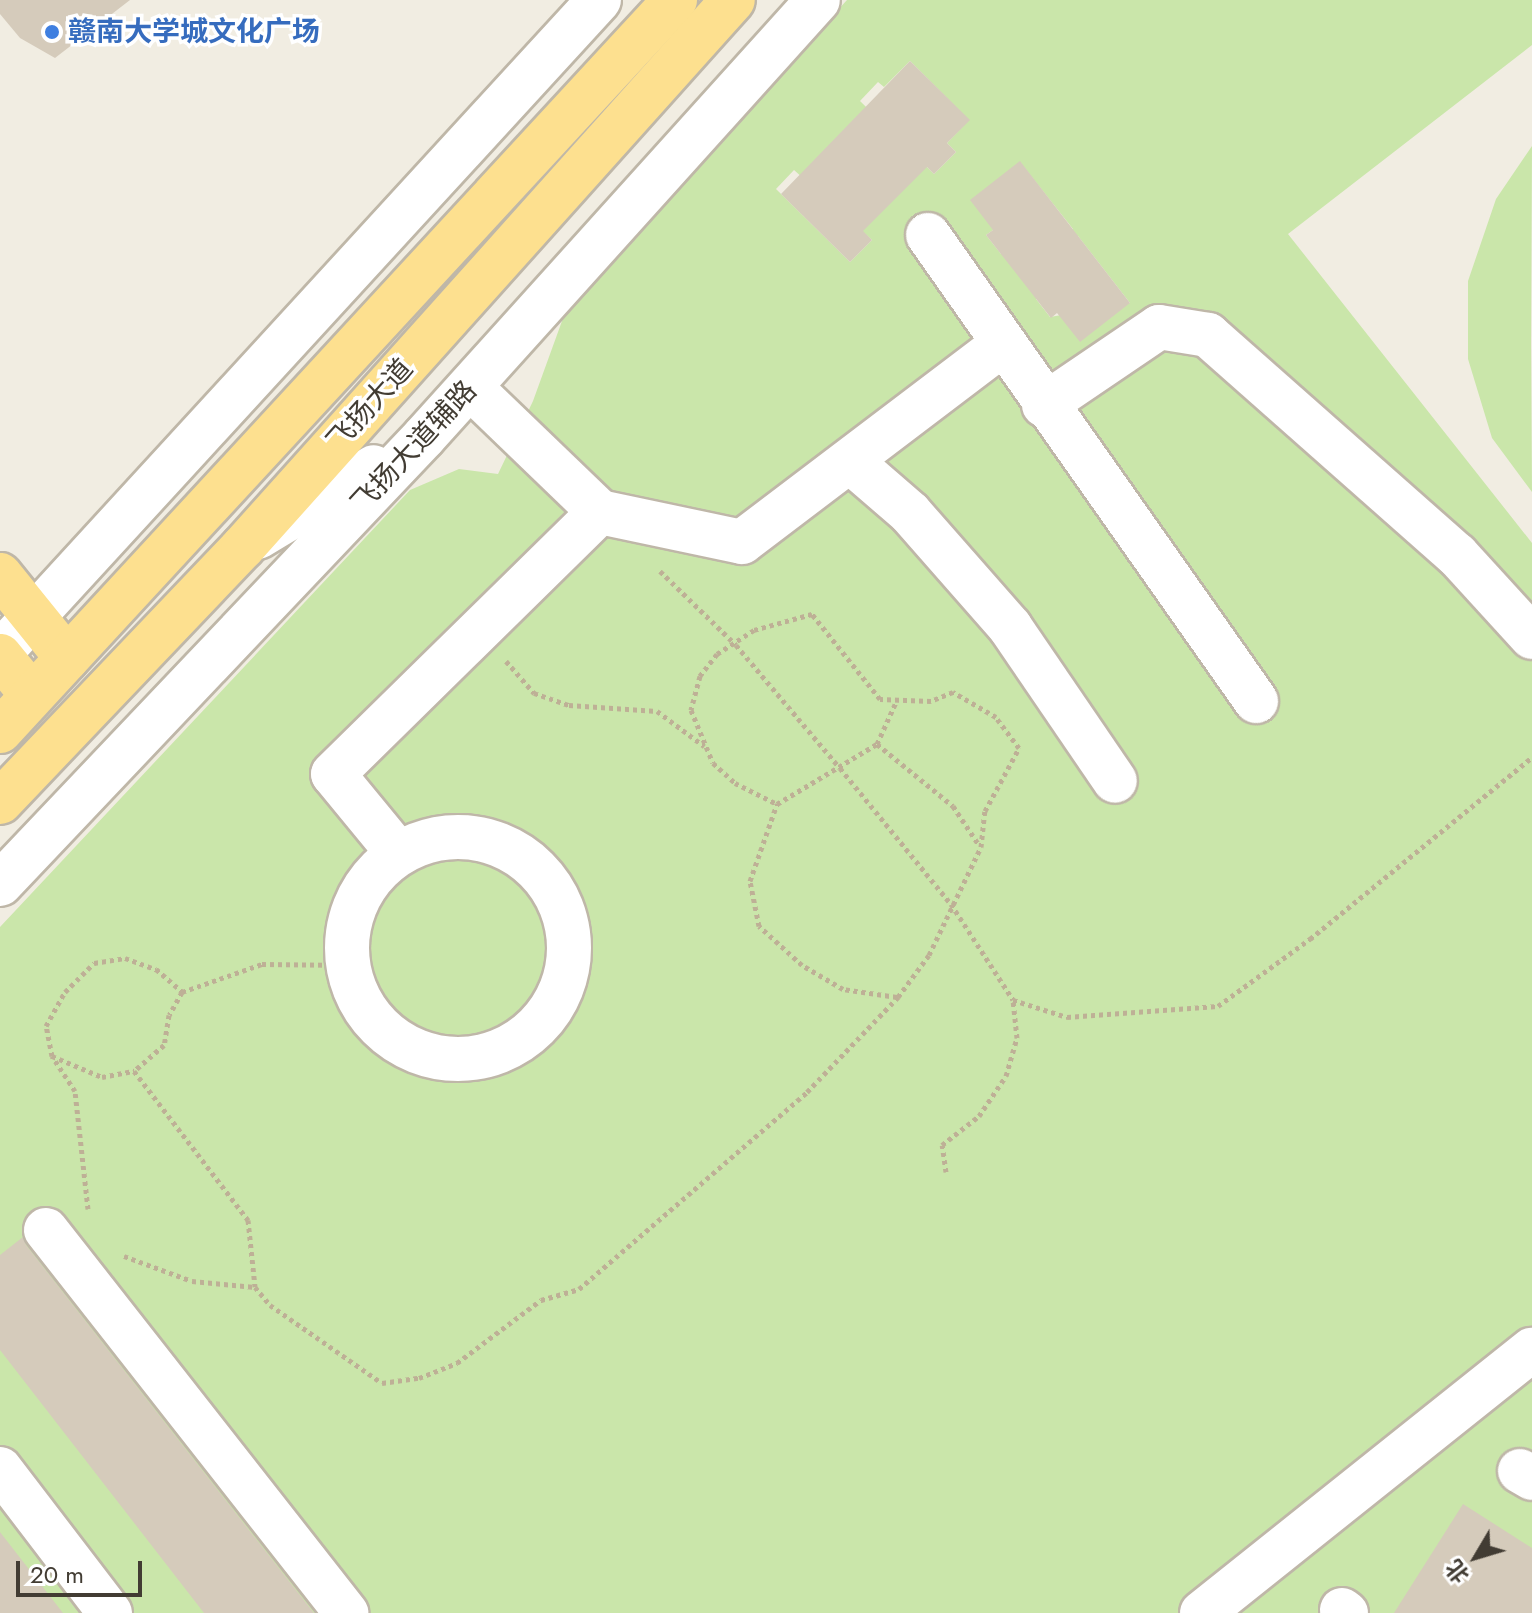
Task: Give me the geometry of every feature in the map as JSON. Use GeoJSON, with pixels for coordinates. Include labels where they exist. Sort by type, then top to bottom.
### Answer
{"type":"FeatureCollection","features":[{"type":"Feature","properties":{"kind":"main road","name":"飞扬大道"},"geometry":{"type":"LineString","coordinates":[[0,731],[456,242],[675,0]]}},
{"type":"Feature","properties":{"kind":"main road","name":"飞扬大道"},"geometry":{"type":"LineString","coordinates":[[0,802],[243,547],[733,0]]}},
{"type":"Feature","properties":{"kind":"main road"},"geometry":{"type":"LineString","coordinates":[[0,575],[67,658]]}},
{"type":"Feature","properties":{"kind":"main road"},"geometry":{"type":"LineString","coordinates":[[0,654],[32,695]]}},
{"type":"Feature","properties":{"kind":"street"},"geometry":{"type":"LineString","coordinates":[[0,654],[599,0]]}},
{"type":"Feature","properties":{"kind":"street","name":"飞扬大道辅路"},"geometry":{"type":"LineString","coordinates":[[0,884],[424,437],[818,0]]}},
{"type":"Feature","properties":{"kind":"street"},"geometry":{"type":"LineString","coordinates":[[456,242],[517,93]]}},
{"type":"Feature","properties":{"kind":"street"},"geometry":{"type":"LineString","coordinates":[[928,235],[1044,405],[1256,701]]}},
{"type":"Feature","properties":{"kind":"street"},"geometry":{"type":"LineString","coordinates":[[1044,405],[1159,327],[1208,335],[1457,555],[1532,637]]}},
{"type":"Feature","properties":{"kind":"street"},"geometry":{"type":"LineString","coordinates":[[470,387],[600,512],[742,542],[1003,344]]}},
{"type":"Feature","properties":{"kind":"street"},"geometry":{"type":"LineString","coordinates":[[243,547],[424,437]]}},
{"type":"Feature","properties":{"kind":"street"},"geometry":{"type":"LineString","coordinates":[[850,461],[910,513],[1010,627],[1115,781]]}},
{"type":"Feature","properties":{"kind":"street"},"geometry":{"type":"LineString","coordinates":[[398,853],[333,774],[600,512]]}},
{"type":"Feature","properties":{"kind":"street"},"geometry":{"type":"LineString","coordinates":[[465,836],[499,844],[530,862],[553,888],[567,921],[570,956],[562,991],[544,1021],[518,1044],[481,1058],[443,1060],[406,1048],[375,1023],[354,990],[349,965],[351,914],[369,879],[398,853],[430,840],[465,836]]}},
{"type":"Feature","properties":{"kind":"street"},"geometry":{"type":"LineString","coordinates":[[46,1230],[346,1613]]}},
{"type":"Feature","properties":{"kind":"street"},"geometry":{"type":"LineString","coordinates":[[1202,1613],[1532,1350]]}},
{"type":"Feature","properties":{"kind":"street"},"geometry":{"type":"LineString","coordinates":[[0,1469],[110,1613]]}},
{"type":"Feature","properties":{"kind":"path"},"geometry":{"type":"LineString","coordinates":[[656,567],[736,645],[840,768],[951,904],[1013,1000],[1017,1038],[1006,1076],[979,1116],[942,1145],[946,1172]]}},
{"type":"Feature","properties":{"kind":"path"},"geometry":{"type":"LineString","coordinates":[[134,1071],[248,1220],[255,1287],[270,1305],[382,1383],[419,1378],[457,1363],[541,1300],[579,1289],[807,1092],[898,997],[929,955],[981,847],[985,811],[1019,748],[996,717],[953,692],[931,701],[880,699],[812,614],[754,630],[736,645],[717,654],[700,676],[691,710],[713,763],[735,783],[777,804]]}},
{"type":"Feature","properties":{"kind":"path"},"geometry":{"type":"LineString","coordinates":[[476,633],[534,693],[569,705],[657,711],[705,746]]}},
{"type":"Feature","properties":{"kind":"path"},"geometry":{"type":"LineString","coordinates":[[897,700],[877,744],[777,804],[750,881],[759,926],[802,965],[843,989],[898,997]]}},
{"type":"Feature","properties":{"kind":"path"},"geometry":{"type":"LineString","coordinates":[[877,744],[953,806],[981,847]]}},
{"type":"Feature","properties":{"kind":"path"},"geometry":{"type":"LineString","coordinates":[[1013,1000],[1067,1017],[1218,1006],[1310,939],[1532,757]]}},
{"type":"Feature","properties":{"kind":"path"},"geometry":{"type":"LineString","coordinates":[[92,1221],[82,1193],[75,1091],[52,1056],[46,1026],[65,992],[94,963],[125,958],[156,969],[182,992]]}},
{"type":"Feature","properties":{"kind":"path"},"geometry":{"type":"LineString","coordinates":[[52,1056],[102,1077],[134,1071],[164,1045],[169,1015],[182,992],[262,964],[349,965]]}},
{"type":"Feature","properties":{"kind":"path"},"geometry":{"type":"LineString","coordinates":[[117,1250],[192,1281],[255,1287]]}},
{"type":"Feature","properties":{"kind":"green space"},"geometry":{"type":"Polygon","coordinates":[[[847,0],[1532,0],[1532,45],[1288,234],[1532,543],[1532,1613],[0,1613],[0,927],[410,490],[459,469],[498,474],[533,401],[566,310],[847,0]],[[910,61],[884,87],[878,82],[860,101],[934,174],[956,152],[947,143],[969,120],[910,61]],[[1020,162],[993,230],[986,235],[1001,254],[1007,249],[1041,295],[1036,299],[1050,317],[1130,303],[1078,236],[1050,257],[1045,251],[1073,229],[1020,162]],[[794,170],[776,189],[850,262],[872,240],[794,170]]]}},
{"type":"Feature","properties":{"kind":"green space"},"geometry":{"type":"Polygon","coordinates":[[[1532,146],[1532,492],[1492,438],[1468,359],[1468,281],[1496,199],[1532,146]]]}},
{"type":"Feature","properties":{"kind":"building","name":"赣南大学城文化广场"},"geometry":{"type":"Polygon","coordinates":[[[0,0],[130,0],[55,58],[20,38],[0,14],[0,0]]]}},
{"type":"Feature","properties":{"kind":"building"},"geometry":{"type":"Polygon","coordinates":[[[910,61],[970,120],[947,143],[956,152],[934,174],[927,167],[863,231],[872,240],[850,262],[781,194],[910,61]]]}},
{"type":"Feature","properties":{"kind":"building"},"geometry":{"type":"Polygon","coordinates":[[[1020,161],[1130,303],[1080,342],[1057,313],[1051,318],[986,235],[993,230],[970,200],[1020,161]]]}},
{"type":"Feature","properties":{"kind":"building"},"geometry":{"type":"Polygon","coordinates":[[[23,1237],[26,1245],[314,1613],[204,1613],[0,1350],[0,1255],[23,1237]]]}},
{"type":"Feature","properties":{"kind":"building"},"geometry":{"type":"Polygon","coordinates":[[[1463,1504],[1532,1548],[1532,1613],[1394,1613],[1463,1504]]]}},
{"type":"Feature","properties":{"kind":"building"},"geometry":{"type":"Polygon","coordinates":[[[0,1532],[63,1613],[0,1613],[0,1532]]]}},
{"type":"Feature","properties":{"kind":"place","name":"赣南大学城文化广场"},"geometry":{"type":"Point","coordinates":[52,32]}}]}
